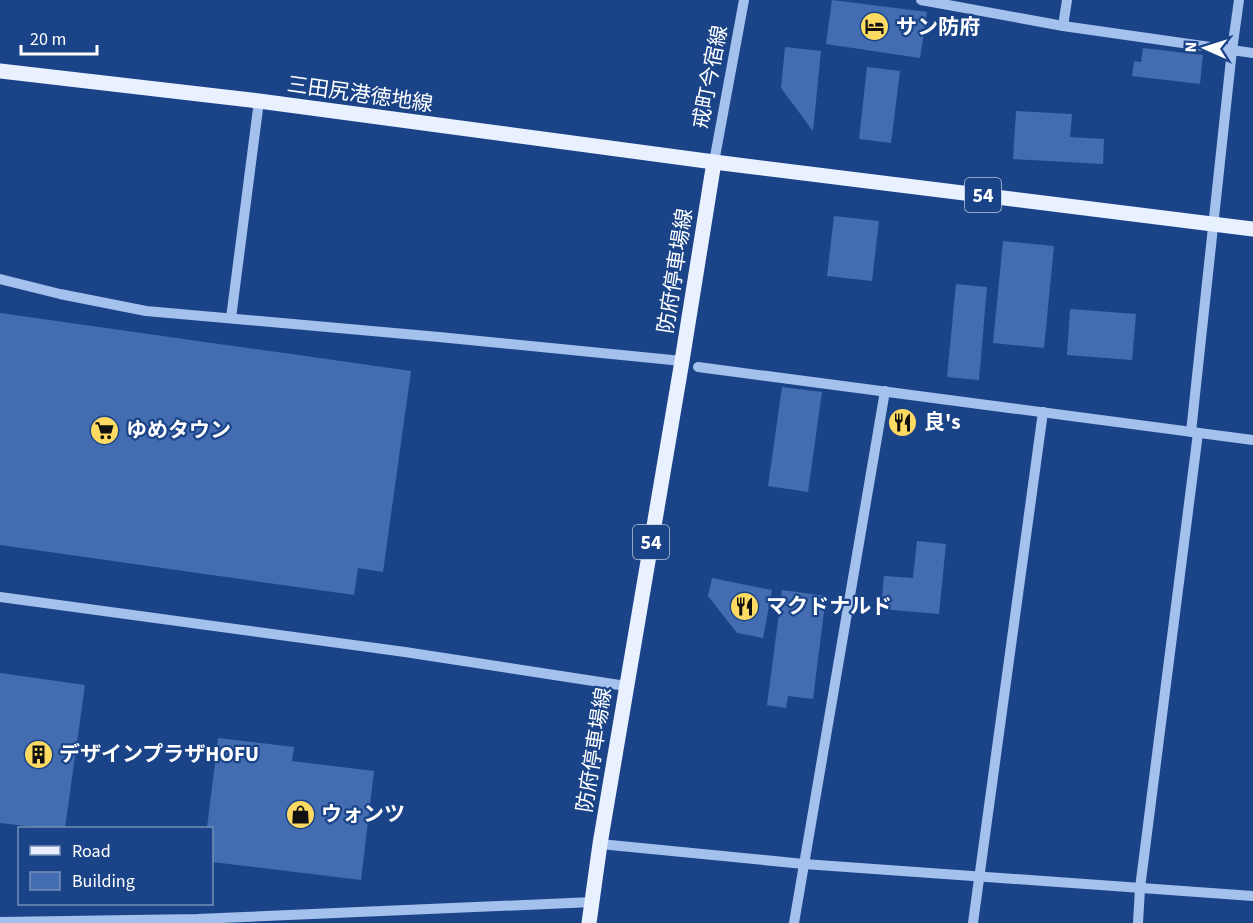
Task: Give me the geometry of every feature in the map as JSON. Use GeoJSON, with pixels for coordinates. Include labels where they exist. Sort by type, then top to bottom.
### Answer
{"type":"FeatureCollection","features":[{"type":"Feature","properties":{"kind":"main road","name":"三田尻港徳地線"},"geometry":{"type":"LineString","coordinates":[[0,71],[259,101],[714,162]]}},
{"type":"Feature","properties":{"kind":"main road","name":"54"},"geometry":{"type":"LineString","coordinates":[[714,162],[1253,229]]}},
{"type":"Feature","properties":{"kind":"main road","name":"防府停車場線"},"geometry":{"type":"LineString","coordinates":[[589,923],[600,844],[714,162]]}},
{"type":"Feature","properties":{"kind":"street","name":"戒町今宿線"},"geometry":{"type":"LineString","coordinates":[[714,162],[744,0]]}},
{"type":"Feature","properties":{"kind":"street"},"geometry":{"type":"LineString","coordinates":[[921,0],[1063,26],[1253,53]]}},
{"type":"Feature","properties":{"kind":"street"},"geometry":{"type":"LineString","coordinates":[[1063,26],[1067,0]]}},
{"type":"Feature","properties":{"kind":"street"},"geometry":{"type":"LineString","coordinates":[[1138,923],[1140,888],[1195,432],[1213,224],[1239,0]]}},
{"type":"Feature","properties":{"kind":"street"},"geometry":{"type":"LineString","coordinates":[[231,318],[259,101]]}},
{"type":"Feature","properties":{"kind":"street"},"geometry":{"type":"LineString","coordinates":[[0,279],[60,294],[146,311],[682,362]]}},
{"type":"Feature","properties":{"kind":"street"},"geometry":{"type":"LineString","coordinates":[[698,366],[1253,440]]}},
{"type":"Feature","properties":{"kind":"street"},"geometry":{"type":"LineString","coordinates":[[794,923],[885,391]]}},
{"type":"Feature","properties":{"kind":"street"},"geometry":{"type":"LineString","coordinates":[[973,923],[1043,412]]}},
{"type":"Feature","properties":{"kind":"street"},"geometry":{"type":"LineString","coordinates":[[0,597],[405,652],[626,686]]}},
{"type":"Feature","properties":{"kind":"street"},"geometry":{"type":"LineString","coordinates":[[600,844],[804,864],[1253,896]]}},
{"type":"Feature","properties":{"kind":"street"},"geometry":{"type":"LineString","coordinates":[[0,922],[198,921],[593,903]]}},
{"type":"Feature","properties":{"kind":"building"},"geometry":{"type":"Polygon","coordinates":[[[832,0],[927,12],[920,58],[826,44],[832,0]]]}},
{"type":"Feature","properties":{"kind":"building"},"geometry":{"type":"Polygon","coordinates":[[[785,47],[821,51],[813,131],[781,88],[785,47]]]}},
{"type":"Feature","properties":{"kind":"building"},"geometry":{"type":"Polygon","coordinates":[[[1143,48],[1203,55],[1200,84],[1132,76],[1134,61],[1141,62],[1143,48]]]}},
{"type":"Feature","properties":{"kind":"building"},"geometry":{"type":"Polygon","coordinates":[[[867,67],[900,71],[891,143],[859,139],[867,67]]]}},
{"type":"Feature","properties":{"kind":"building"},"geometry":{"type":"Polygon","coordinates":[[[1016,111],[1072,114],[1070,137],[1104,139],[1103,164],[1013,159],[1016,111]]]}},
{"type":"Feature","properties":{"kind":"building"},"geometry":{"type":"Polygon","coordinates":[[[834,216],[879,221],[872,281],[827,276],[834,216]]]}},
{"type":"Feature","properties":{"kind":"building"},"geometry":{"type":"Polygon","coordinates":[[[1003,241],[1054,246],[1044,348],[993,343],[1003,241]]]}},
{"type":"Feature","properties":{"kind":"building"},"geometry":{"type":"Polygon","coordinates":[[[956,284],[987,287],[979,380],[947,377],[956,284]]]}},
{"type":"Feature","properties":{"kind":"building"},"geometry":{"type":"Polygon","coordinates":[[[1070,309],[1136,314],[1132,360],[1067,355],[1070,309]]]}},
{"type":"Feature","properties":{"kind":"building"},"geometry":{"type":"Polygon","coordinates":[[[0,313],[411,371],[383,572],[358,568],[354,595],[0,545],[0,313]]]}},
{"type":"Feature","properties":{"kind":"building"},"geometry":{"type":"Polygon","coordinates":[[[782,387],[822,392],[808,492],[768,486],[782,387]]]}},
{"type":"Feature","properties":{"kind":"building"},"geometry":{"type":"Polygon","coordinates":[[[917,541],[946,544],[939,614],[881,609],[884,576],[913,578],[917,541]]]}},
{"type":"Feature","properties":{"kind":"building"},"geometry":{"type":"Polygon","coordinates":[[[712,578],[772,590],[763,638],[737,633],[708,596],[712,578]]]}},
{"type":"Feature","properties":{"kind":"building"},"geometry":{"type":"Polygon","coordinates":[[[782,590],[826,596],[813,699],[788,696],[786,708],[767,705],[782,590]]]}},
{"type":"Feature","properties":{"kind":"building","name":"デザインプラザHOFU"},"geometry":{"type":"Polygon","coordinates":[[[0,673],[85,685],[65,827],[34,827],[0,823],[0,673]]]}},
{"type":"Feature","properties":{"kind":"building"},"geometry":{"type":"Polygon","coordinates":[[[218,738],[294,747],[292,761],[374,771],[361,880],[213,862],[213,827],[207,827],[218,738]]]}},
{"type":"Feature","properties":{"kind":"place","name":"サン防府"},"geometry":{"type":"Point","coordinates":[875,27]}},
{"type":"Feature","properties":{"kind":"place","name":"良's"},"geometry":{"type":"Point","coordinates":[903,422]}},
{"type":"Feature","properties":{"kind":"place","name":"ゆめタウン"},"geometry":{"type":"Point","coordinates":[105,430]}},
{"type":"Feature","properties":{"kind":"place","name":"マクドナルド"},"geometry":{"type":"Point","coordinates":[745,606]}},
{"type":"Feature","properties":{"kind":"place","name":"デザインプラザHOFU"},"geometry":{"type":"Point","coordinates":[38,754]}},
{"type":"Feature","properties":{"kind":"place","name":"ウォンツ"},"geometry":{"type":"Point","coordinates":[300,814]}}]}
